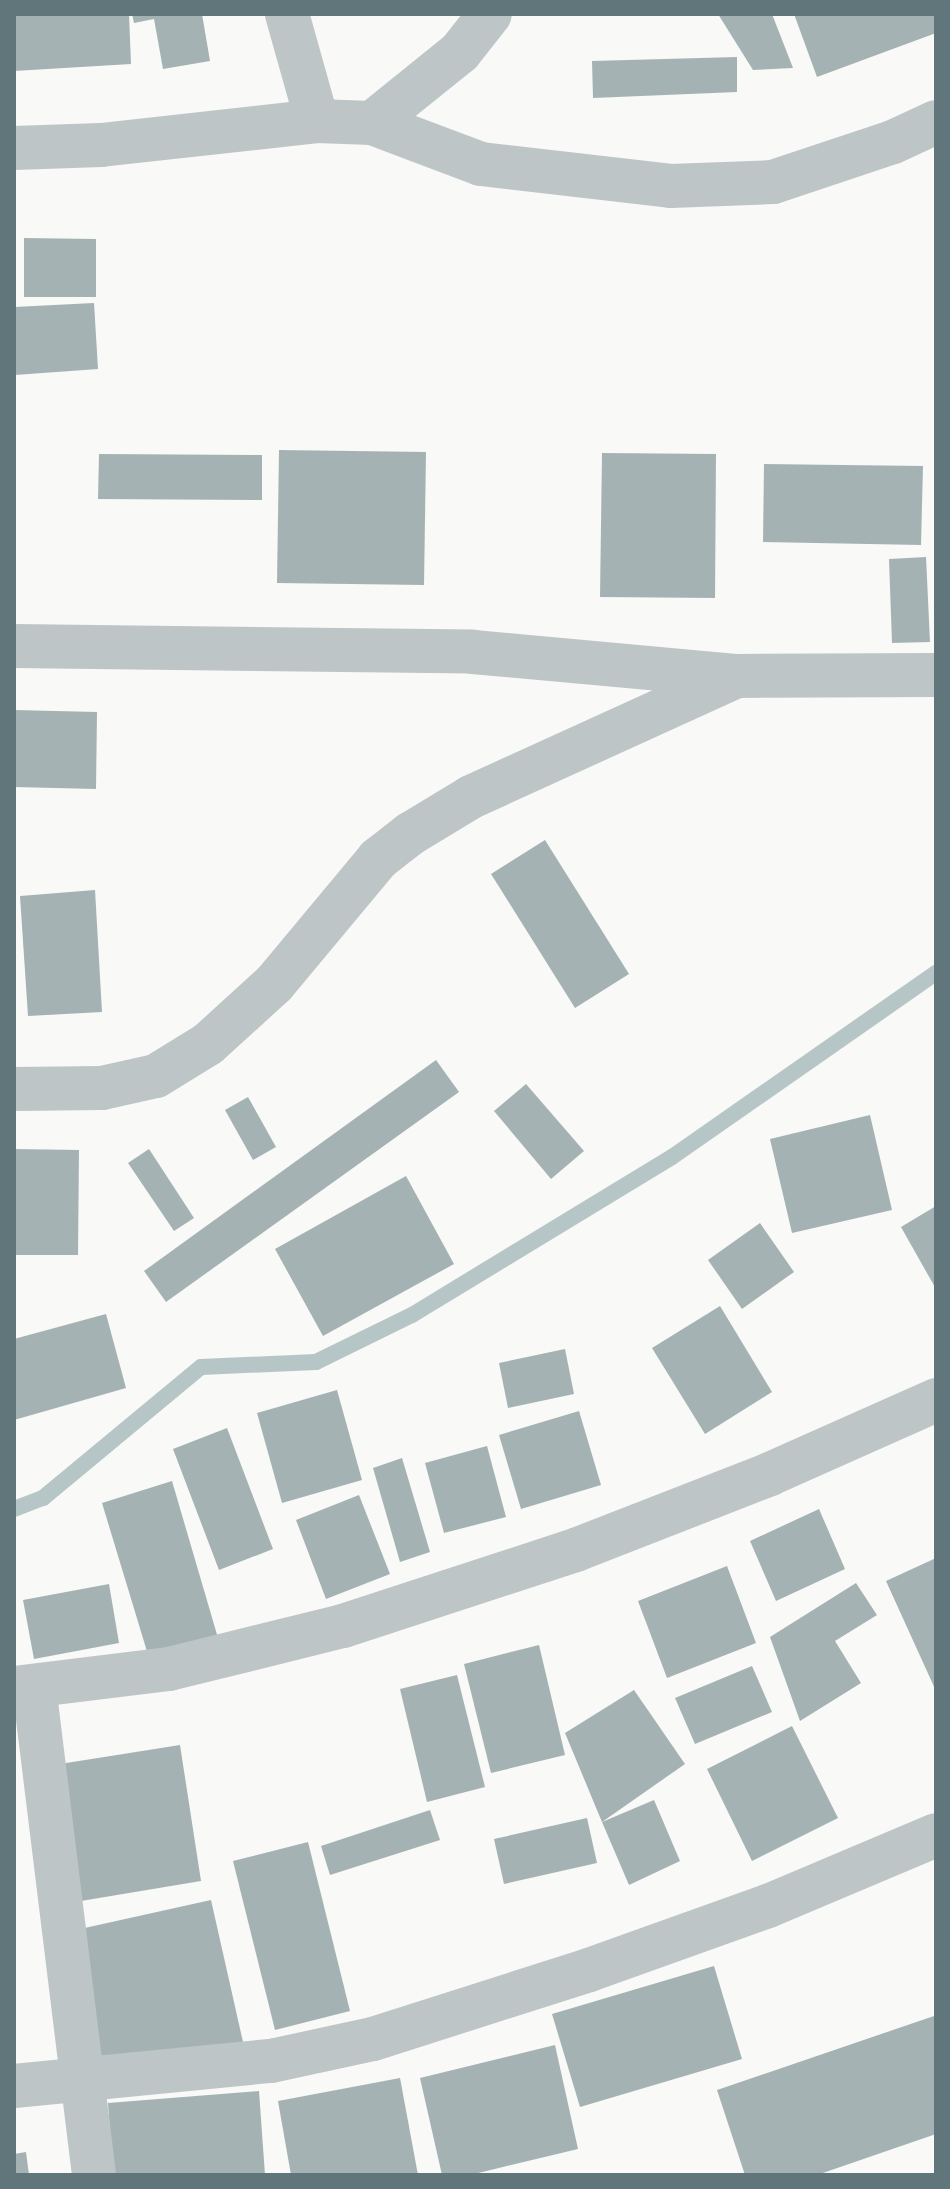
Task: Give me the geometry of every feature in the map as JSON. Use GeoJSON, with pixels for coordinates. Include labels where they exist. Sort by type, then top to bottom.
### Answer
{"type":"FeatureCollection","features":[{"type":"Feature","properties":{"kind":"street"},"geometry":{"type":"LineString","coordinates":[[287,14],[317,121]]}},
{"type":"Feature","properties":{"kind":"street"},"geometry":{"type":"LineString","coordinates":[[372,123],[460,52],[490,14]]}},
{"type":"Feature","properties":{"kind":"street"},"geometry":{"type":"LineString","coordinates":[[14,148],[101,145],[317,121],[372,123],[481,164],[671,186],[773,182],[893,142],[936,122]]}},
{"type":"Feature","properties":{"kind":"street"},"geometry":{"type":"LineString","coordinates":[[14,646],[473,652],[735,676],[936,675]]}},
{"type":"Feature","properties":{"kind":"street"},"geometry":{"type":"LineString","coordinates":[[14,1089],[102,1088],[156,1076],[208,1044],[274,984],[378,859],[410,834],[471,797],[735,676]]}},
{"type":"Feature","properties":{"kind":"street"},"geometry":{"type":"LineString","coordinates":[[94,2175],[83,2079],[24,1687],[169,1669],[358,1621],[578,1549],[770,1474],[936,1400]]}},
{"type":"Feature","properties":{"kind":"street"},"geometry":{"type":"LineString","coordinates":[[14,2086],[271,2061],[373,2039],[589,1970],[768,1906],[936,1835]]}},
{"type":"Feature","properties":{"kind":"building"},"geometry":{"type":"Polygon","coordinates":[[[14,14],[129,14],[131,64],[14,71],[14,14]]]}},
{"type":"Feature","properties":{"kind":"building"},"geometry":{"type":"Polygon","coordinates":[[[132,14],[202,14],[210,61],[163,69],[154,19],[134,23],[132,14]]]}},
{"type":"Feature","properties":{"kind":"building"},"geometry":{"type":"Polygon","coordinates":[[[718,14],[772,14],[793,68],[753,70],[718,14]]]}},
{"type":"Feature","properties":{"kind":"building"},"geometry":{"type":"Polygon","coordinates":[[[794,14],[936,14],[936,33],[817,77],[794,14]]]}},
{"type":"Feature","properties":{"kind":"building"},"geometry":{"type":"Polygon","coordinates":[[[737,57],[737,92],[593,98],[592,61],[737,57]]]}},
{"type":"Feature","properties":{"kind":"building"},"geometry":{"type":"Polygon","coordinates":[[[24,238],[96,239],[96,297],[24,297],[24,238]]]}},
{"type":"Feature","properties":{"kind":"building"},"geometry":{"type":"Polygon","coordinates":[[[94,303],[98,369],[15,375],[14,307],[94,303]]]}},
{"type":"Feature","properties":{"kind":"building"},"geometry":{"type":"Polygon","coordinates":[[[279,450],[426,452],[424,585],[277,583],[279,450]]]}},
{"type":"Feature","properties":{"kind":"building"},"geometry":{"type":"Polygon","coordinates":[[[602,453],[716,454],[715,598],[600,597],[602,453]]]}},
{"type":"Feature","properties":{"kind":"building"},"geometry":{"type":"Polygon","coordinates":[[[99,454],[262,455],[262,500],[98,499],[99,454]]]}},
{"type":"Feature","properties":{"kind":"building"},"geometry":{"type":"Polygon","coordinates":[[[764,464],[923,466],[921,545],[763,542],[764,464]]]}},
{"type":"Feature","properties":{"kind":"building"},"geometry":{"type":"Polygon","coordinates":[[[926,557],[930,642],[892,643],[889,559],[926,557]]]}},
{"type":"Feature","properties":{"kind":"building"},"geometry":{"type":"Polygon","coordinates":[[[14,710],[97,712],[96,789],[14,787],[14,710]]]}},
{"type":"Feature","properties":{"kind":"building"},"geometry":{"type":"Polygon","coordinates":[[[545,840],[629,974],[575,1008],[491,874],[545,840]]]}},
{"type":"Feature","properties":{"kind":"building"},"geometry":{"type":"Polygon","coordinates":[[[95,890],[102,1012],[28,1016],[20,896],[95,890]]]}},
{"type":"Feature","properties":{"kind":"building"},"geometry":{"type":"Polygon","coordinates":[[[436,1060],[459,1092],[166,1302],[144,1271],[436,1060]]]}},
{"type":"Feature","properties":{"kind":"building"},"geometry":{"type":"Polygon","coordinates":[[[526,1084],[584,1151],[551,1179],[494,1111],[526,1084]]]}},
{"type":"Feature","properties":{"kind":"building"},"geometry":{"type":"Polygon","coordinates":[[[248,1097],[276,1147],[253,1160],[225,1110],[248,1097]]]}},
{"type":"Feature","properties":{"kind":"building"},"geometry":{"type":"Polygon","coordinates":[[[870,1115],[892,1210],[792,1233],[770,1139],[870,1115]]]}},
{"type":"Feature","properties":{"kind":"building"},"geometry":{"type":"Polygon","coordinates":[[[14,1149],[79,1150],[78,1255],[14,1255],[14,1149]]]}},
{"type":"Feature","properties":{"kind":"building"},"geometry":{"type":"Polygon","coordinates":[[[149,1149],[194,1218],[174,1231],[128,1163],[149,1149]]]}},
{"type":"Feature","properties":{"kind":"building"},"geometry":{"type":"Polygon","coordinates":[[[406,1176],[454,1264],[323,1336],[275,1249],[406,1176]]]}},
{"type":"Feature","properties":{"kind":"building"},"geometry":{"type":"Polygon","coordinates":[[[936,1206],[936,1289],[901,1227],[936,1206]]]}},
{"type":"Feature","properties":{"kind":"building"},"geometry":{"type":"Polygon","coordinates":[[[760,1223],[794,1272],[742,1309],[708,1260],[760,1223]]]}},
{"type":"Feature","properties":{"kind":"building"},"geometry":{"type":"Polygon","coordinates":[[[720,1306],[772,1392],[705,1434],[652,1348],[720,1306]]]}},
{"type":"Feature","properties":{"kind":"building"},"geometry":{"type":"Polygon","coordinates":[[[106,1314],[126,1388],[14,1420],[14,1339],[106,1314]]]}},
{"type":"Feature","properties":{"kind":"building"},"geometry":{"type":"Polygon","coordinates":[[[565,1349],[574,1394],[508,1408],[499,1363],[565,1349]]]}},
{"type":"Feature","properties":{"kind":"building"},"geometry":{"type":"Polygon","coordinates":[[[337,1390],[362,1480],[282,1503],[257,1413],[337,1390]]]}},
{"type":"Feature","properties":{"kind":"building"},"geometry":{"type":"Polygon","coordinates":[[[579,1411],[601,1485],[521,1509],[499,1435],[579,1411]]]}},
{"type":"Feature","properties":{"kind":"building"},"geometry":{"type":"Polygon","coordinates":[[[227,1428],[273,1549],[219,1570],[173,1449],[227,1428]]]}},
{"type":"Feature","properties":{"kind":"building"},"geometry":{"type":"Polygon","coordinates":[[[487,1446],[506,1517],[444,1533],[425,1463],[487,1446]]]}},
{"type":"Feature","properties":{"kind":"building"},"geometry":{"type":"Polygon","coordinates":[[[402,1458],[430,1552],[400,1562],[373,1468],[402,1458]]]}},
{"type":"Feature","properties":{"kind":"building"},"geometry":{"type":"Polygon","coordinates":[[[172,1481],[218,1638],[149,1658],[102,1503],[172,1481]]]}},
{"type":"Feature","properties":{"kind":"building"},"geometry":{"type":"Polygon","coordinates":[[[359,1495],[390,1574],[326,1599],[296,1520],[359,1495]]]}},
{"type":"Feature","properties":{"kind":"building"},"geometry":{"type":"Polygon","coordinates":[[[819,1509],[845,1569],[776,1601],[750,1541],[819,1509]]]}},
{"type":"Feature","properties":{"kind":"building"},"geometry":{"type":"Polygon","coordinates":[[[936,1558],[936,1691],[886,1581],[936,1558]]]}},
{"type":"Feature","properties":{"kind":"building"},"geometry":{"type":"Polygon","coordinates":[[[727,1566],[756,1643],[667,1678],[638,1601],[727,1566]]]}},
{"type":"Feature","properties":{"kind":"building"},"geometry":{"type":"Polygon","coordinates":[[[856,1583],[877,1615],[835,1641],[861,1683],[800,1721],[770,1637],[856,1583]]]}},
{"type":"Feature","properties":{"kind":"building"},"geometry":{"type":"Polygon","coordinates":[[[109,1584],[119,1643],[34,1659],[23,1600],[109,1584]]]}},
{"type":"Feature","properties":{"kind":"building"},"geometry":{"type":"Polygon","coordinates":[[[539,1645],[565,1755],[491,1773],[464,1664],[539,1645]]]}},
{"type":"Feature","properties":{"kind":"building"},"geometry":{"type":"Polygon","coordinates":[[[752,1666],[772,1712],[695,1744],[675,1698],[752,1666]]]}},
{"type":"Feature","properties":{"kind":"building"},"geometry":{"type":"Polygon","coordinates":[[[457,1675],[485,1787],[427,1802],[400,1689],[457,1675]]]}},
{"type":"Feature","properties":{"kind":"building"},"geometry":{"type":"Polygon","coordinates":[[[634,1690],[685,1764],[602,1822],[565,1733],[634,1690]]]}},
{"type":"Feature","properties":{"kind":"building"},"geometry":{"type":"Polygon","coordinates":[[[792,1726],[838,1818],[752,1861],[707,1769],[792,1726]]]}},
{"type":"Feature","properties":{"kind":"building"},"geometry":{"type":"Polygon","coordinates":[[[180,1745],[201,1881],[81,1901],[60,1764],[180,1745]]]}},
{"type":"Feature","properties":{"kind":"building"},"geometry":{"type":"Polygon","coordinates":[[[654,1800],[680,1861],[629,1885],[602,1822],[654,1800]]]}},
{"type":"Feature","properties":{"kind":"building"},"geometry":{"type":"Polygon","coordinates":[[[430,1810],[440,1840],[330,1875],[321,1846],[430,1810]]]}},
{"type":"Feature","properties":{"kind":"building"},"geometry":{"type":"Polygon","coordinates":[[[587,1818],[597,1863],[504,1884],[494,1839],[587,1818]]]}},
{"type":"Feature","properties":{"kind":"building"},"geometry":{"type":"Polygon","coordinates":[[[308,1842],[350,2011],[275,2030],[233,1861],[308,1842]]]}},
{"type":"Feature","properties":{"kind":"building"},"geometry":{"type":"Polygon","coordinates":[[[211,1900],[243,2042],[103,2075],[71,1931],[211,1900]]]}},
{"type":"Feature","properties":{"kind":"building"},"geometry":{"type":"Polygon","coordinates":[[[714,1966],[742,2059],[580,2107],[552,2014],[714,1966]]]}},
{"type":"Feature","properties":{"kind":"building"},"geometry":{"type":"Polygon","coordinates":[[[934,2016],[936,2134],[817,2175],[745,2175],[717,2090],[934,2016]]]}},
{"type":"Feature","properties":{"kind":"building"},"geometry":{"type":"Polygon","coordinates":[[[555,2045],[578,2149],[470,2175],[442,2175],[420,2078],[555,2045]]]}},
{"type":"Feature","properties":{"kind":"building"},"geometry":{"type":"Polygon","coordinates":[[[400,2078],[418,2175],[291,2175],[278,2101],[400,2078]]]}},
{"type":"Feature","properties":{"kind":"building"},"geometry":{"type":"Polygon","coordinates":[[[259,2091],[265,2175],[113,2175],[108,2103],[259,2091]]]}},
{"type":"Feature","properties":{"kind":"building"},"geometry":{"type":"Polygon","coordinates":[[[26,2152],[29,2175],[14,2175],[14,2154],[26,2152]]]}},
{"type":"Feature","properties":{"kind":"waterway"},"geometry":{"type":"LineString","coordinates":[[14,1509],[43,1498],[201,1367],[316,1362],[412,1315],[672,1157],[936,973]]}}]}
